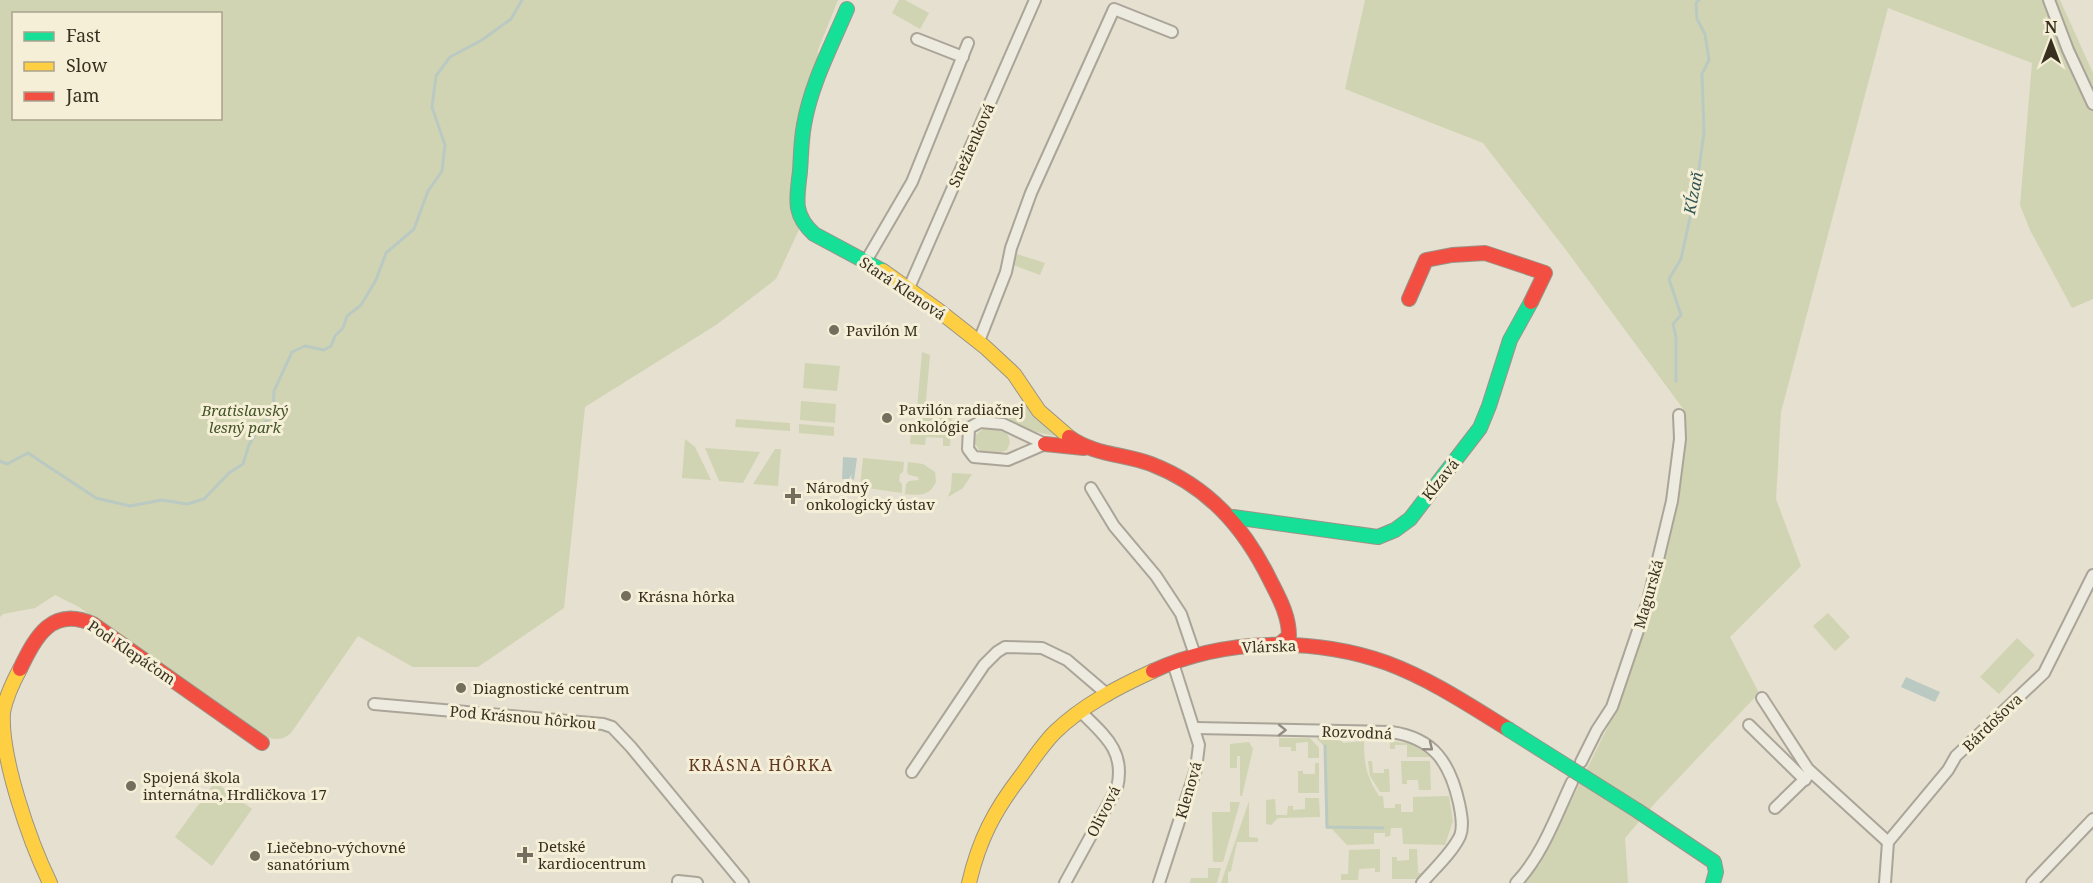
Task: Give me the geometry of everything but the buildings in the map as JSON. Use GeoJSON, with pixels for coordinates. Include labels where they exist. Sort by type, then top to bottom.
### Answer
{"type":"FeatureCollection","features":[{"type":"Feature","properties":{"kind":"street","name":"Snežienková"},"geometry":{"type":"LineString","coordinates":[[908,290],[1035,0]]}},
{"type":"Feature","properties":{"kind":"street"},"geometry":{"type":"LineString","coordinates":[[2049,0],[2068,50],[2093,104]]}},
{"type":"Feature","properties":{"kind":"street","name":"Stará Klenová"},"geometry":{"type":"LineString","coordinates":[[847,9],[817,80],[804,124],[798,213],[800,221],[812,234],[866,261],[979,341],[1016,375],[1032,403],[1072,440],[1090,449],[1159,467],[1198,488],[1233,517],[1270,577],[1288,620],[1289,636],[1281,644]]}},
{"type":"Feature","properties":{"kind":"street"},"geometry":{"type":"LineString","coordinates":[[979,341],[1006,272],[1011,248],[1032,193],[1114,9],[1172,32]]}},
{"type":"Feature","properties":{"kind":"street"},"geometry":{"type":"LineString","coordinates":[[917,39],[963,57]]}},
{"type":"Feature","properties":{"kind":"street"},"geometry":{"type":"LineString","coordinates":[[866,261],[912,182],[968,43]]}},
{"type":"Feature","properties":{"kind":"street","name":"Kĺzavá"},"geometry":{"type":"LineString","coordinates":[[1233,517],[1378,537],[1403,526],[1487,416],[1511,338],[1545,273],[1485,253],[1452,255],[1426,260],[1409,299]]}},
{"type":"Feature","properties":{"kind":"street","name":"Magurská"},"geometry":{"type":"LineString","coordinates":[[1581,762],[1612,707],[1648,601],[1672,501],[1680,439],[1678,416]]}},
{"type":"Feature","properties":{"kind":"street"},"geometry":{"type":"LineString","coordinates":[[1045,444],[1008,460],[974,457],[968,449],[969,428],[980,422],[1003,424],[1045,444],[1090,449]]}},
{"type":"Feature","properties":{"kind":"street"},"geometry":{"type":"LineString","coordinates":[[1091,488],[1114,526],[1156,576],[1181,614],[1195,655]]}},
{"type":"Feature","properties":{"kind":"street","name":"Bárdošova"},"geometry":{"type":"LineString","coordinates":[[1888,842],[1948,770],[1956,756],[2044,673],[2088,595],[2093,575]]}},
{"type":"Feature","properties":{"kind":"street","name":"Pod Klepáčom"},"geometry":{"type":"LineString","coordinates":[[50,883],[20,819],[4,754],[2,722],[6,704],[20,670],[31,648],[51,622],[60,618],[73,618],[93,624],[262,743]]}},
{"type":"Feature","properties":{"kind":"street","name":"Vlárska"},"geometry":{"type":"LineString","coordinates":[[969,883],[979,842],[996,808],[1049,739],[1081,712],[1143,675],[1195,655],[1224,649],[1281,644],[1344,651],[1393,665],[1445,690],[1638,811],[1714,862],[1716,872],[1713,883]]}},
{"type":"Feature","properties":{"kind":"street"},"geometry":{"type":"LineString","coordinates":[[912,772],[984,665],[1005,647],[1035,647],[1050,652],[1067,660],[1108,695]]}},
{"type":"Feature","properties":{"kind":"street","name":"Klenová"},"geometry":{"type":"LineString","coordinates":[[1159,883],[1196,769],[1199,745],[1173,663]]}},
{"type":"Feature","properties":{"kind":"street"},"geometry":{"type":"LineString","coordinates":[[1762,698],[1808,777]]}},
{"type":"Feature","properties":{"kind":"street","name":"Pod Krásnou hôrkou"},"geometry":{"type":"LineString","coordinates":[[374,704],[603,724],[612,727],[743,883]]}},
{"type":"Feature","properties":{"kind":"street","name":"Olivová"},"geometry":{"type":"LineString","coordinates":[[1065,883],[1117,788],[1119,779],[1118,758],[1113,747],[1106,736],[1081,712]]}},
{"type":"Feature","properties":{"kind":"street"},"geometry":{"type":"LineString","coordinates":[[1749,724],[1808,777],[1888,842],[1885,883]]}},
{"type":"Feature","properties":{"kind":"street","name":"Rozvodná"},"geometry":{"type":"LineString","coordinates":[[1195,728],[1391,732],[1411,736],[1425,742],[1448,769],[1456,793],[1462,824],[1459,837],[1422,883]]}},
{"type":"Feature","properties":{"kind":"street"},"geometry":{"type":"LineString","coordinates":[[1774,808],[1808,777]]}},
{"type":"Feature","properties":{"kind":"street"},"geometry":{"type":"LineString","coordinates":[[1516,883],[1542,846],[1572,782]]}},
{"type":"Feature","properties":{"kind":"street"},"geometry":{"type":"LineString","coordinates":[[2032,883],[2093,819]]}},
{"type":"Feature","properties":{"kind":"street"},"geometry":{"type":"LineString","coordinates":[[678,883],[678,881],[697,883]]}},
{"type":"Feature","properties":{"kind":"green space","name":"Bratislavský lesný park"},"geometry":{"type":"Polygon","coordinates":[[[0,0],[838,0],[818,50],[804,219],[776,279],[716,325],[585,407],[564,608],[478,667],[413,667],[358,636],[291,733],[278,739],[264,736],[79,607],[55,595],[35,608],[3,614],[0,617],[0,0]]]}},
{"type":"Feature","properties":{"kind":"green space"},"geometry":{"type":"Polygon","coordinates":[[[899,0],[905,0],[929,13],[920,29],[892,13],[899,0]]]}},
{"type":"Feature","properties":{"kind":"green space"},"geometry":{"type":"Polygon","coordinates":[[[1365,0],[2060,0],[2093,73],[2093,299],[2072,308],[2030,230],[2020,205],[2032,63],[1888,8],[1781,412],[1776,499],[1801,566],[1730,637],[1759,693],[1625,838],[1628,883],[1524,883],[1540,864],[1619,704],[1674,500],[1684,410],[1566,250],[1483,143],[1345,89],[1365,0]]]}},
{"type":"Feature","properties":{"kind":"green space"},"geometry":{"type":"Polygon","coordinates":[[[1017,254],[1045,263],[1040,275],[1013,265],[1017,254]]]}},
{"type":"Feature","properties":{"kind":"green space"},"geometry":{"type":"Polygon","coordinates":[[[922,352],[930,355],[925,411],[952,414],[950,446],[943,446],[943,438],[926,437],[925,445],[910,444],[911,432],[915,431],[922,352]]]}},
{"type":"Feature","properties":{"kind":"green space"},"geometry":{"type":"Polygon","coordinates":[[[805,363],[840,366],[837,391],[803,388],[805,363]]]}},
{"type":"Feature","properties":{"kind":"green space"},"geometry":{"type":"Polygon","coordinates":[[[801,401],[836,404],[835,423],[800,420],[801,401]]]}},
{"type":"Feature","properties":{"kind":"green space"},"geometry":{"type":"Polygon","coordinates":[[[1008,405],[1028,407],[1056,436],[1013,423],[1007,416],[1008,405]]]}},
{"type":"Feature","properties":{"kind":"green space"},"geometry":{"type":"Polygon","coordinates":[[[736,419],[790,423],[790,431],[735,427],[736,419]]]}},
{"type":"Feature","properties":{"kind":"green space"},"geometry":{"type":"Polygon","coordinates":[[[799,424],[834,427],[834,436],[799,433],[799,424]]]}},
{"type":"Feature","properties":{"kind":"green space"},"geometry":{"type":"Polygon","coordinates":[[[985,427],[1001,430],[1007,434],[1010,442],[1007,450],[996,454],[979,450],[975,443],[976,435],[985,427]]]}},
{"type":"Feature","properties":{"kind":"green space"},"geometry":{"type":"Polygon","coordinates":[[[685,439],[695,447],[711,480],[682,478],[685,439]]]}},
{"type":"Feature","properties":{"kind":"green space"},"geometry":{"type":"Polygon","coordinates":[[[705,448],[760,452],[743,483],[719,481],[705,448]]]}},
{"type":"Feature","properties":{"kind":"green space"},"geometry":{"type":"Polygon","coordinates":[[[775,449],[781,449],[778,486],[753,484],[775,449]]]}},
{"type":"Feature","properties":{"kind":"green space"},"geometry":{"type":"Polygon","coordinates":[[[863,458],[904,462],[899,481],[902,484],[902,493],[860,487],[863,458]]]}},
{"type":"Feature","properties":{"kind":"green space"},"geometry":{"type":"Polygon","coordinates":[[[908,462],[923,464],[935,472],[936,482],[927,493],[905,494],[906,484],[909,481],[919,480],[918,477],[909,475],[907,472],[908,462]]]}},
{"type":"Feature","properties":{"kind":"green space"},"geometry":{"type":"Polygon","coordinates":[[[952,473],[972,474],[963,488],[948,497],[951,489],[952,473]]]}},
{"type":"Feature","properties":{"kind":"green space"},"geometry":{"type":"Polygon","coordinates":[[[1828,613],[1850,637],[1835,651],[1813,626],[1828,613]]]}},
{"type":"Feature","properties":{"kind":"green space"},"geometry":{"type":"Polygon","coordinates":[[[2017,638],[2035,655],[1999,694],[1980,677],[2017,638]]]}},
{"type":"Feature","properties":{"kind":"green space"},"geometry":{"type":"Polygon","coordinates":[[[1279,738],[1310,738],[1319,748],[1319,758],[1308,758],[1308,742],[1296,743],[1296,751],[1291,751],[1291,747],[1279,747],[1279,738]]]}},
{"type":"Feature","properties":{"kind":"green space"},"geometry":{"type":"Polygon","coordinates":[[[1316,738],[1340,739],[1343,743],[1364,741],[1367,770],[1379,796],[1383,796],[1384,808],[1395,808],[1395,804],[1401,804],[1401,812],[1413,812],[1413,797],[1449,796],[1453,821],[1445,845],[1403,844],[1402,828],[1391,828],[1390,836],[1385,837],[1385,833],[1374,833],[1374,844],[1347,845],[1332,829],[1326,829],[1324,746],[1316,738]]]}},
{"type":"Feature","properties":{"kind":"green space"},"geometry":{"type":"Polygon","coordinates":[[[1390,741],[1413,744],[1430,757],[1407,757],[1407,745],[1395,745],[1395,749],[1390,749],[1390,741]]]}},
{"type":"Feature","properties":{"kind":"green space"},"geometry":{"type":"Polygon","coordinates":[[[1249,742],[1253,749],[1242,796],[1240,796],[1240,756],[1237,756],[1237,768],[1230,768],[1230,744],[1249,742]]]}},
{"type":"Feature","properties":{"kind":"green space"},"geometry":{"type":"Polygon","coordinates":[[[1368,761],[1372,761],[1373,773],[1384,773],[1384,769],[1389,769],[1390,792],[1380,792],[1370,776],[1368,761]]]}},
{"type":"Feature","properties":{"kind":"green space"},"geometry":{"type":"Polygon","coordinates":[[[1401,761],[1430,761],[1431,790],[1419,790],[1418,780],[1407,780],[1407,784],[1402,784],[1401,761]]]}},
{"type":"Feature","properties":{"kind":"green space"},"geometry":{"type":"Polygon","coordinates":[[[1315,763],[1319,763],[1319,793],[1298,793],[1298,771],[1303,771],[1303,774],[1315,774],[1315,763]]]}},
{"type":"Feature","properties":{"kind":"green space"},"geometry":{"type":"Polygon","coordinates":[[[215,782],[252,809],[212,866],[175,837],[215,782]]]}},
{"type":"Feature","properties":{"kind":"green space"},"geometry":{"type":"Polygon","coordinates":[[[1305,798],[1319,798],[1320,817],[1278,818],[1271,825],[1266,824],[1266,800],[1275,799],[1276,815],[1287,815],[1288,806],[1293,806],[1293,810],[1305,809],[1305,798]]]}},
{"type":"Feature","properties":{"kind":"green space"},"geometry":{"type":"Polygon","coordinates":[[[1249,801],[1249,837],[1258,838],[1258,842],[1237,842],[1231,871],[1228,872],[1228,883],[1221,883],[1249,801]]]}},
{"type":"Feature","properties":{"kind":"green space"},"geometry":{"type":"Polygon","coordinates":[[[1230,802],[1240,802],[1223,862],[1213,862],[1212,812],[1230,812],[1230,802]]]}},
{"type":"Feature","properties":{"kind":"green space"},"geometry":{"type":"Polygon","coordinates":[[[1380,849],[1380,872],[1375,872],[1375,868],[1359,869],[1358,880],[1341,880],[1341,874],[1348,874],[1349,850],[1380,849]]]}},
{"type":"Feature","properties":{"kind":"green space"},"geometry":{"type":"Polygon","coordinates":[[[1409,849],[1417,849],[1418,873],[1423,873],[1418,879],[1392,879],[1392,857],[1397,857],[1397,861],[1409,860],[1409,849]]]}},
{"type":"Feature","properties":{"kind":"green space"},"geometry":{"type":"Polygon","coordinates":[[[1208,868],[1221,868],[1217,883],[1190,883],[1191,878],[1208,878],[1208,868]]]}},
{"type":"Feature","properties":{"kind":"shaded area"},"geometry":{"type":"Polygon","coordinates":[[[843,457],[857,458],[854,480],[851,478],[852,474],[849,479],[842,479],[843,457]]]}},
{"type":"Feature","properties":{"kind":"shaded area"},"geometry":{"type":"Polygon","coordinates":[[[1906,677],[1940,692],[1935,702],[1901,687],[1906,677]]]}},
{"type":"Feature","properties":{"kind":"waterway"},"geometry":{"type":"LineString","coordinates":[[0,461],[7,464],[28,453],[96,498],[130,506],[162,500],[187,504],[204,499],[229,473],[243,464],[249,445],[258,429],[273,414],[274,391],[292,352],[305,346],[324,350],[331,346],[335,336],[343,328],[347,316],[361,305],[376,280],[386,253],[414,229],[428,191],[442,171],[445,145],[432,107],[436,76],[450,57],[482,40],[511,19],[522,0]]}},
{"type":"Feature","properties":{"kind":"waterway","name":"Kĺzaň"},"geometry":{"type":"LineString","coordinates":[[1676,381],[1676,337],[1673,324],[1681,315],[1669,279],[1681,259],[1696,190],[1704,133],[1702,74],[1709,60],[1705,34],[1697,19],[1696,3],[1699,0]]}},
{"type":"Feature","properties":{"kind":"waterway"},"geometry":{"type":"LineString","coordinates":[[1325,746],[1327,827],[1383,828]]}},
{"type":"Feature","properties":{"kind":"traffic: fast"},"geometry":{"type":"LineString","coordinates":[[847,9],[822,66],[807,110],[802,136],[798,205],[802,220],[814,234],[883,271]]}},
{"type":"Feature","properties":{"kind":"traffic: fast"},"geometry":{"type":"LineString","coordinates":[[1233,517],[1378,537],[1395,530],[1410,519],[1480,428],[1510,340],[1531,302]]}},
{"type":"Feature","properties":{"kind":"traffic: fast"},"geometry":{"type":"LineString","coordinates":[[1508,729],[1638,811]]}},
{"type":"Feature","properties":{"kind":"traffic: fast"},"geometry":{"type":"LineString","coordinates":[[1638,811],[1714,862],[1716,872],[1713,883]]}},
{"type":"Feature","properties":{"kind":"traffic: slow"},"geometry":{"type":"LineString","coordinates":[[883,271],[985,347],[1014,374],[1039,411],[1069,437]]}},
{"type":"Feature","properties":{"kind":"traffic: slow"},"geometry":{"type":"LineString","coordinates":[[20,669],[6,701],[3,712],[3,731],[18,799],[50,883]]}},
{"type":"Feature","properties":{"kind":"traffic: slow"},"geometry":{"type":"LineString","coordinates":[[969,883],[983,839],[995,814],[1050,737],[1089,705],[1153,671]]}},
{"type":"Feature","properties":{"kind":"traffic: jam"},"geometry":{"type":"LineString","coordinates":[[1409,299],[1426,260],[1452,255],[1485,253],[1545,273],[1531,302]]}},
{"type":"Feature","properties":{"kind":"traffic: jam"},"geometry":{"type":"LineString","coordinates":[[1069,437],[1089,447],[1151,464],[1171,473],[1207,496],[1222,510],[1260,561],[1280,600],[1289,636],[1280,644]]}},
{"type":"Feature","properties":{"kind":"traffic: jam"},"geometry":{"type":"LineString","coordinates":[[1045,444],[1084,448]]}},
{"type":"Feature","properties":{"kind":"traffic: jam"},"geometry":{"type":"LineString","coordinates":[[20,669],[32,646],[47,627],[67,619],[79,619],[93,624],[262,743]]}},
{"type":"Feature","properties":{"kind":"traffic: jam"},"geometry":{"type":"LineString","coordinates":[[1153,671],[1180,660],[1239,647],[1300,645],[1330,649],[1359,655],[1403,669],[1449,693],[1508,729]]}},
{"type":"Feature","properties":{"kind":"place","name":"Pavilón M"},"geometry":{"type":"Point","coordinates":[834,330]}},
{"type":"Feature","properties":{"kind":"place","name":"Pavilón radiačnej onkológie"},"geometry":{"type":"Point","coordinates":[887,418]}},
{"type":"Feature","properties":{"kind":"place","name":"Národný onkologický ústav"},"geometry":{"type":"Point","coordinates":[793,496]}},
{"type":"Feature","properties":{"kind":"place","name":"Krásna hôrka"},"geometry":{"type":"Point","coordinates":[626,596]}},
{"type":"Feature","properties":{"kind":"place","name":"Diagnostické centrum"},"geometry":{"type":"Point","coordinates":[461,688]}},
{"type":"Feature","properties":{"kind":"place","name":"Spojená škola internátna, Hrdličkova 17"},"geometry":{"type":"Point","coordinates":[131,786]}},
{"type":"Feature","properties":{"kind":"place","name":"Detské kardiocentrum"},"geometry":{"type":"Point","coordinates":[525,855]}},
{"type":"Feature","properties":{"kind":"place","name":"Liečebno-výchovné sanatórium"},"geometry":{"type":"Point","coordinates":[255,856]}},
{"type":"Feature","properties":{"kind":"district","name":"KRÁSNA HÔRKA"},"geometry":{"type":"Point","coordinates":[761,765]}}]}
